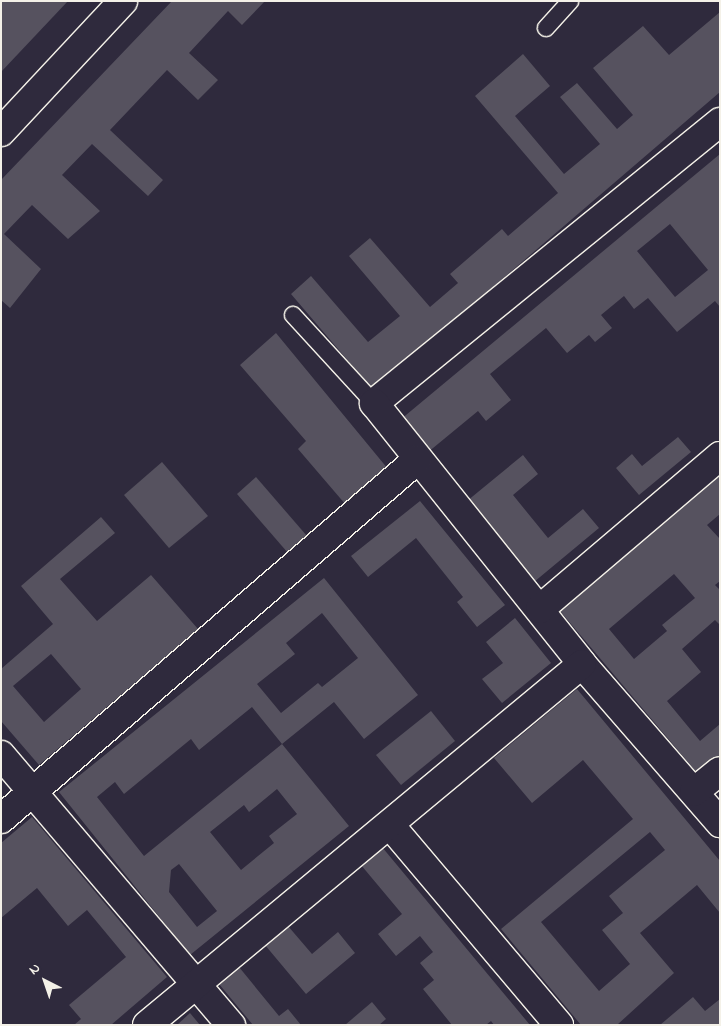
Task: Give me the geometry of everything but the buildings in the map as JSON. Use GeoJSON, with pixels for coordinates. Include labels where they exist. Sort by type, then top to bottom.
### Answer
{"type":"FeatureCollection","features":[{"type":"Feature","properties":{"kind":"street"},"geometry":{"type":"LineString","coordinates":[[1,132],[123,1]]}},
{"type":"Feature","properties":{"kind":"street"},"geometry":{"type":"LineString","coordinates":[[720,122],[374,403],[582,664],[720,823]]}},
{"type":"Feature","properties":{"kind":"street"},"geometry":{"type":"LineString","coordinates":[[540,609],[720,456]]}},
{"type":"Feature","properties":{"kind":"street"},"geometry":{"type":"LineString","coordinates":[[1,819],[418,459]]}},
{"type":"Feature","properties":{"kind":"street"},"geometry":{"type":"LineString","coordinates":[[146,1025],[390,825],[582,664]]}},
{"type":"Feature","properties":{"kind":"street"},"geometry":{"type":"LineString","coordinates":[[1,755],[35,791],[231,1025]]}},
{"type":"Feature","properties":{"kind":"street"},"geometry":{"type":"LineString","coordinates":[[694,792],[720,771]]}},
{"type":"Feature","properties":{"kind":"street"},"geometry":{"type":"LineString","coordinates":[[390,825],[559,1025]]}},
{"type":"Feature","properties":{"kind":"lane"},"geometry":{"type":"LineString","coordinates":[[546,28],[570,1]]}},
{"type":"Feature","properties":{"kind":"lane"},"geometry":{"type":"LineString","coordinates":[[293,316],[374,403]]}}]}
